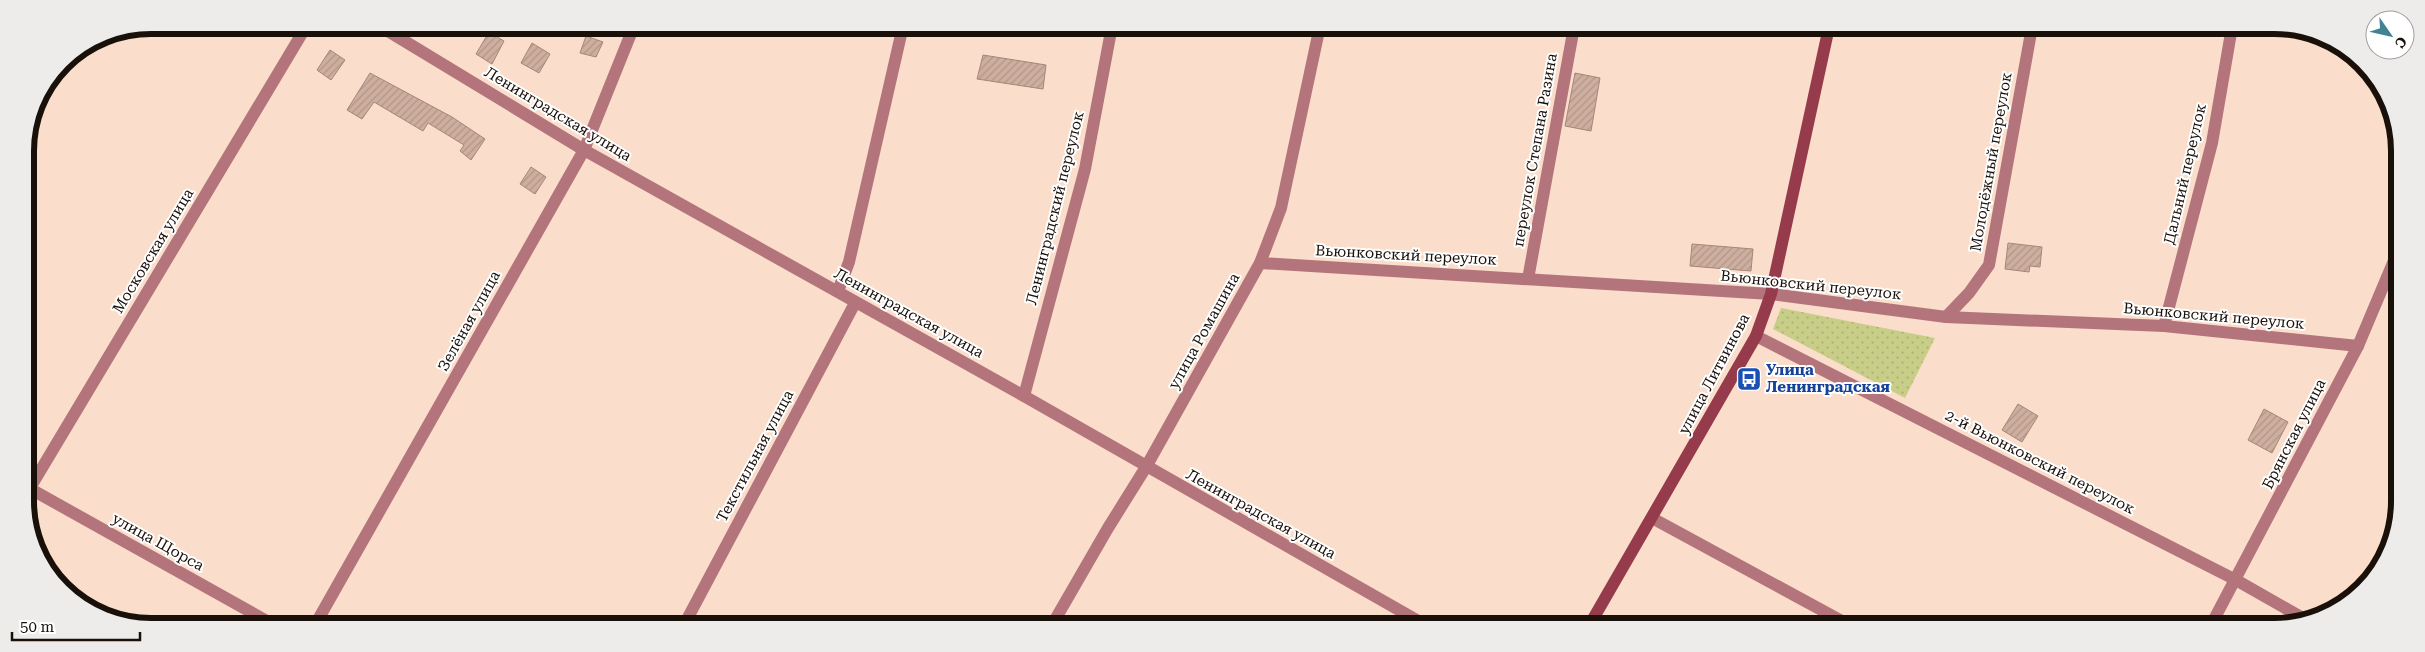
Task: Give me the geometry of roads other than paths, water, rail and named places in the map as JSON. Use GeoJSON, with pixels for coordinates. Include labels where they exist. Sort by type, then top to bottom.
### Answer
{"type":"FeatureCollection","features":[{"type":"Feature","properties":{"kind":"main road","name":"улица Литвинова"},"geometry":{"type":"LineString","coordinates":[[1594,618],[1756,336],[1771,294],[1827,34]]}},
{"type":"Feature","properties":{"kind":"street","name":"Московская улица"},"geometry":{"type":"LineString","coordinates":[[34,479],[302,34]]}},
{"type":"Feature","properties":{"kind":"street","name":"Ленинградская улица"},"geometry":{"type":"LineString","coordinates":[[393,34],[584,150],[1024,396],[1413,618]]}},
{"type":"Feature","properties":{"kind":"street","name":"Зелёная улица"},"geometry":{"type":"LineString","coordinates":[[319,618],[584,150],[631,34]]}},
{"type":"Feature","properties":{"kind":"street"},"geometry":{"type":"LineString","coordinates":[[838,292],[849,262],[900,34]]}},
{"type":"Feature","properties":{"kind":"street","name":"Ленинградский переулок"},"geometry":{"type":"LineString","coordinates":[[1024,396],[1085,168],[1110,34]]}},
{"type":"Feature","properties":{"kind":"street","name":"улица Ромашина"},"geometry":{"type":"LineString","coordinates":[[1057,618],[1108,528],[1146,467],[1260,263],[1281,208],[1318,34]]}},
{"type":"Feature","properties":{"kind":"street","name":"переулок Степана Разина"},"geometry":{"type":"LineString","coordinates":[[1528,279],[1573,34]]}},
{"type":"Feature","properties":{"kind":"street","name":"Молодёжный переулок"},"geometry":{"type":"LineString","coordinates":[[1946,317],[1969,293],[1988,265],[2031,34]]}},
{"type":"Feature","properties":{"kind":"street","name":"Дальний переулок"},"geometry":{"type":"LineString","coordinates":[[2164,326],[2212,143],[2231,34]]}},
{"type":"Feature","properties":{"kind":"street","name":"Вьюнковский переулок"},"geometry":{"type":"LineString","coordinates":[[1260,263],[1771,294],[1946,317],[2164,326],[2358,346]]}},
{"type":"Feature","properties":{"kind":"street","name":"Брянская улица"},"geometry":{"type":"LineString","coordinates":[[2215,618],[2358,346],[2391,268]]}},
{"type":"Feature","properties":{"kind":"street","name":"Текстильная улица"},"geometry":{"type":"LineString","coordinates":[[688,618],[855,303]]}},
{"type":"Feature","properties":{"kind":"street","name":"2-й Вьюнковский переулок"},"geometry":{"type":"LineString","coordinates":[[1756,336],[2236,580],[2298,615]]}},
{"type":"Feature","properties":{"kind":"street","name":"улица Щорса"},"geometry":{"type":"LineString","coordinates":[[34,492],[261,618]]}},
{"type":"Feature","properties":{"kind":"street"},"geometry":{"type":"LineString","coordinates":[[1652,518],[1836,618]]}},
{"type":"Feature","properties":{"kind":"place","name":"Улица Ленинградская"},"geometry":{"type":"Point","coordinates":[1749,379]}}]}
